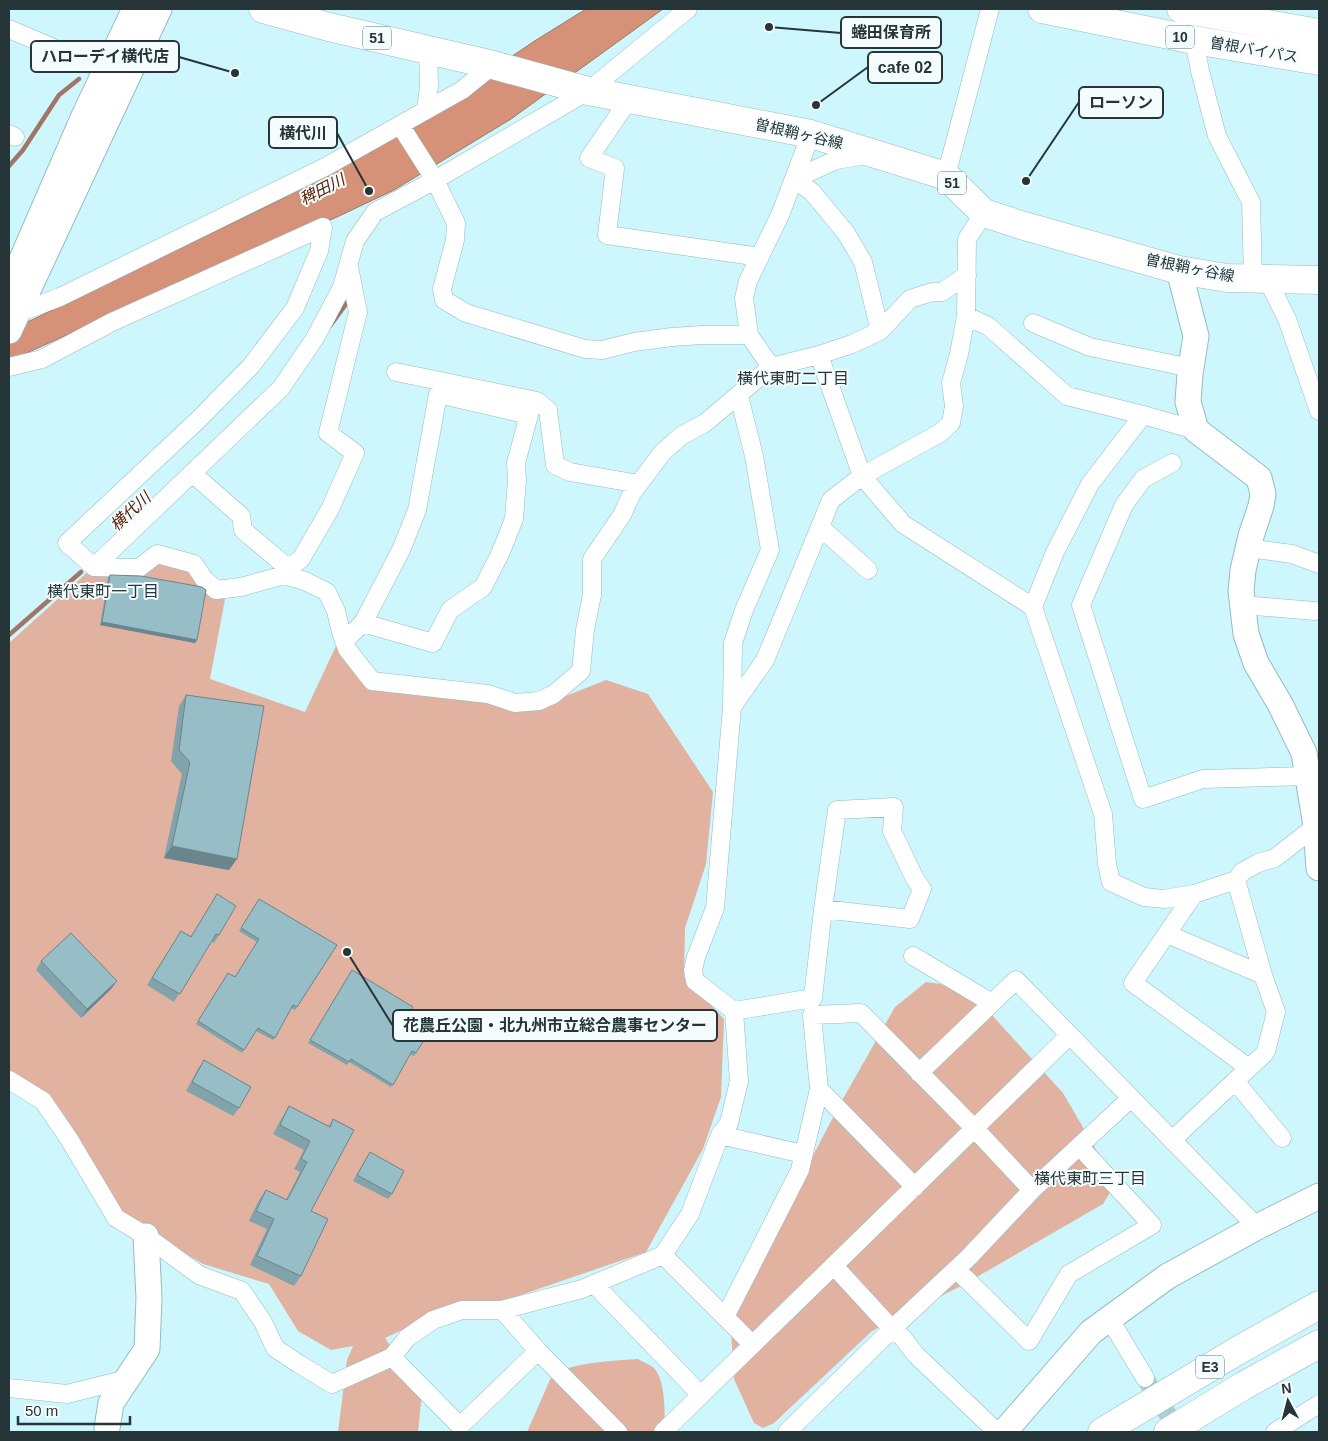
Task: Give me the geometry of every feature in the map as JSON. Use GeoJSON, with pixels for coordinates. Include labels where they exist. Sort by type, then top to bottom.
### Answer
{"type":"FeatureCollection","features":[{"type":"Feature","properties":{"kind":"main road","name":"曽根鞘ヶ谷線"},"geometry":{"type":"LineString","coordinates":[[263,9],[583,89],[811,134],[946,176],[984,213],[1180,270],[1227,278],[1319,280]]}},
{"type":"Feature","properties":{"kind":"main road","name":"曽根バイパス"},"geometry":{"type":"LineString","coordinates":[[1042,9],[1194,40],[1319,61]]}},
{"type":"Feature","properties":{"kind":"main road"},"geometry":{"type":"LineString","coordinates":[[1072,9],[1188,32],[1319,54]]}},
{"type":"Feature","properties":{"kind":"main road"},"geometry":{"type":"LineString","coordinates":[[1181,9],[1319,33]]}},
{"type":"Feature","properties":{"kind":"main road"},"geometry":{"type":"LineString","coordinates":[[1234,9],[1319,24]]}},
{"type":"Feature","properties":{"kind":"main road","name":"E3"},"geometry":{"type":"LineString","coordinates":[[1102,1432],[1237,1351],[1319,1306]]}},
{"type":"Feature","properties":{"kind":"main road","name":"E3"},"geometry":{"type":"LineString","coordinates":[[1168,1432],[1243,1386],[1319,1344]]}},
{"type":"Feature","properties":{"kind":"street"},"geometry":{"type":"LineString","coordinates":[[13,313],[31,261],[105,70],[135,9]]}},
{"type":"Feature","properties":{"kind":"street"},"geometry":{"type":"LineString","coordinates":[[31,261],[159,9]]}},
{"type":"Feature","properties":{"kind":"street"},"geometry":{"type":"LineString","coordinates":[[94,567],[281,388],[315,338],[342,287],[355,241],[375,212],[583,89],[688,9]]}},
{"type":"Feature","properties":{"kind":"street"},"geometry":{"type":"LineString","coordinates":[[946,176],[990,9]]}},
{"type":"Feature","properties":{"kind":"street"},"geometry":{"type":"LineString","coordinates":[[9,29],[105,70]]}},
{"type":"Feature","properties":{"kind":"street"},"geometry":{"type":"LineString","coordinates":[[1194,40],[1217,136],[1251,202],[1260,279],[1287,320],[1319,411]]}},
{"type":"Feature","properties":{"kind":"street"},"geometry":{"type":"LineString","coordinates":[[426,110],[429,86],[428,50]]}},
{"type":"Feature","properties":{"kind":"street"},"geometry":{"type":"LineString","coordinates":[[13,313],[60,297],[326,167],[462,90],[493,65]]}},
{"type":"Feature","properties":{"kind":"street"},"geometry":{"type":"LineString","coordinates":[[630,98],[589,158],[615,168],[607,235],[760,257]]}},
{"type":"Feature","properties":{"kind":"street"},"geometry":{"type":"LineString","coordinates":[[400,125],[433,177],[456,223],[455,240],[442,289],[444,300],[466,312],[585,349],[602,350],[634,342],[702,334],[749,335]]}},
{"type":"Feature","properties":{"kind":"street"},"geometry":{"type":"LineString","coordinates":[[771,367],[749,335],[744,298],[748,282],[780,215],[811,134]]}},
{"type":"Feature","properties":{"kind":"street"},"geometry":{"type":"LineString","coordinates":[[794,179],[836,160],[875,154]]}},
{"type":"Feature","properties":{"kind":"street"},"geometry":{"type":"LineString","coordinates":[[794,179],[812,192],[846,233],[863,262],[880,331]]}},
{"type":"Feature","properties":{"kind":"street"},"geometry":{"type":"LineString","coordinates":[[732,707],[764,660],[831,500],[862,476],[940,432],[951,422],[954,406],[951,383],[966,316],[967,239],[984,213]]}},
{"type":"Feature","properties":{"kind":"street"},"geometry":{"type":"LineString","coordinates":[[9,367],[42,359],[112,322],[323,227],[319,251],[294,308],[251,366],[198,420],[67,543],[94,567],[139,568],[157,554],[194,564],[204,579],[216,590],[241,587],[286,571],[301,559],[330,509],[355,453],[328,433],[358,312],[348,265]]}},
{"type":"Feature","properties":{"kind":"street"},"geometry":{"type":"LineString","coordinates":[[1180,270],[1196,336],[1188,402],[1196,430]]}},
{"type":"Feature","properties":{"kind":"street"},"geometry":{"type":"LineString","coordinates":[[192,473],[241,516],[243,530],[286,571],[327,592],[336,611],[347,649],[372,681],[488,694],[515,703],[539,701],[554,694],[581,671],[585,630],[592,595],[592,560],[622,514],[632,493],[662,453],[681,436],[705,424],[771,367],[820,355],[852,344],[880,331],[910,299],[932,292],[942,292],[967,275]]}},
{"type":"Feature","properties":{"kind":"street"},"geometry":{"type":"LineString","coordinates":[[966,316],[988,326],[1067,396],[1196,430],[1259,478],[1263,494],[1243,570],[1241,591],[1246,634],[1256,663],[1280,704],[1304,753],[1317,826],[1319,868]]}},
{"type":"Feature","properties":{"kind":"street"},"geometry":{"type":"LineString","coordinates":[[1033,323],[1090,347],[1191,368]]}},
{"type":"Feature","properties":{"kind":"street"},"geometry":{"type":"LineString","coordinates":[[820,355],[862,476],[903,524],[1033,606],[1103,814],[1107,864],[1111,882],[1144,898],[1164,899],[1194,894],[1236,880],[1242,872],[1258,863],[1275,858],[1317,826]]}},
{"type":"Feature","properties":{"kind":"street"},"geometry":{"type":"LineString","coordinates":[[396,372],[537,401],[548,410],[555,465],[570,472],[639,484]]}},
{"type":"Feature","properties":{"kind":"street"},"geometry":{"type":"LineString","coordinates":[[344,641],[363,623],[400,550],[417,510],[438,394],[530,415],[516,463],[517,480],[514,519],[500,554],[483,587],[450,610],[433,643],[363,623]]}},
{"type":"Feature","properties":{"kind":"street"},"geometry":{"type":"LineString","coordinates":[[738,396],[754,456],[770,550],[744,610],[732,644],[732,707],[715,908],[696,957],[693,970],[695,981],[734,1011],[813,998],[823,910],[837,810],[894,807],[892,831],[915,880],[922,889],[910,919],[823,910]]}},
{"type":"Feature","properties":{"kind":"street"},"geometry":{"type":"LineString","coordinates":[[1033,606],[1055,552],[1090,484],[1143,415]]}},
{"type":"Feature","properties":{"kind":"street"},"geometry":{"type":"LineString","coordinates":[[1172,463],[1143,479],[1124,505],[1081,605],[1143,798],[1203,779],[1308,776]]}},
{"type":"Feature","properties":{"kind":"street"},"geometry":{"type":"LineString","coordinates":[[820,527],[868,570]]}},
{"type":"Feature","properties":{"kind":"street"},"geometry":{"type":"LineString","coordinates":[[1248,548],[1292,554],[1319,564]]}},
{"type":"Feature","properties":{"kind":"street"},"geometry":{"type":"LineString","coordinates":[[1243,605],[1315,611]]}},
{"type":"Feature","properties":{"kind":"street"},"geometry":{"type":"LineString","coordinates":[[1172,1140],[1266,1051],[1276,1012],[1263,975],[1236,880]]}},
{"type":"Feature","properties":{"kind":"street"},"geometry":{"type":"LineString","coordinates":[[1194,894],[1133,983],[1249,1068]]}},
{"type":"Feature","properties":{"kind":"street"},"geometry":{"type":"LineString","coordinates":[[1167,934],[1263,975]]}},
{"type":"Feature","properties":{"kind":"street"},"geometry":{"type":"LineString","coordinates":[[913,956],[992,1002]]}},
{"type":"Feature","properties":{"kind":"street"},"geometry":{"type":"LineString","coordinates":[[919,1073],[1016,980],[1257,1227]]}},
{"type":"Feature","properties":{"kind":"street"},"geometry":{"type":"LineString","coordinates":[[9,1080],[43,1101],[69,1139],[116,1218],[146,1236],[199,1274],[242,1291],[263,1322],[275,1348],[332,1384],[392,1357],[407,1338],[433,1320],[462,1310],[502,1310],[594,1284],[663,1255],[690,1214],[720,1135],[729,1123],[739,1080],[734,1011]]}},
{"type":"Feature","properties":{"kind":"street"},"geometry":{"type":"LineString","coordinates":[[725,1317],[800,1170],[819,1089],[812,1014],[860,1013],[1032,1190]]}},
{"type":"Feature","properties":{"kind":"street"},"geometry":{"type":"LineString","coordinates":[[664,1432],[1070,1035]]}},
{"type":"Feature","properties":{"kind":"street"},"geometry":{"type":"LineString","coordinates":[[1235,1081],[1282,1138]]}},
{"type":"Feature","properties":{"kind":"street"},"geometry":{"type":"LineString","coordinates":[[819,1089],[915,1187]]}},
{"type":"Feature","properties":{"kind":"street"},"geometry":{"type":"LineString","coordinates":[[787,1432],[956,1269],[1032,1190],[1130,1098]]}},
{"type":"Feature","properties":{"kind":"street"},"geometry":{"type":"LineString","coordinates":[[720,1135],[803,1154]]}},
{"type":"Feature","properties":{"kind":"street"},"geometry":{"type":"LineString","coordinates":[[956,1269],[1029,1341],[1070,1274],[1152,1225],[1079,1146]]}},
{"type":"Feature","properties":{"kind":"street"},"geometry":{"type":"LineString","coordinates":[[1004,1432],[1091,1332],[1109,1318],[1168,1276],[1257,1227],[1319,1196]]}},
{"type":"Feature","properties":{"kind":"street"},"geometry":{"type":"LineString","coordinates":[[107,1430],[111,1403],[147,1349],[149,1298],[146,1236]]}},
{"type":"Feature","properties":{"kind":"street"},"geometry":{"type":"LineString","coordinates":[[663,1255],[752,1344]]}},
{"type":"Feature","properties":{"kind":"street"},"geometry":{"type":"LineString","coordinates":[[834,1266],[892,1329],[902,1337],[916,1355],[997,1432]]}},
{"type":"Feature","properties":{"kind":"street"},"geometry":{"type":"LineString","coordinates":[[594,1284],[701,1395]]}},
{"type":"Feature","properties":{"kind":"street"},"geometry":{"type":"LineString","coordinates":[[502,1310],[538,1351],[618,1432]]}},
{"type":"Feature","properties":{"kind":"street"},"geometry":{"type":"LineString","coordinates":[[1109,1318],[1145,1378]]}},
{"type":"Feature","properties":{"kind":"street"},"geometry":{"type":"LineString","coordinates":[[392,1357],[456,1429],[538,1351]]}},
{"type":"Feature","properties":{"kind":"street"},"geometry":{"type":"LineString","coordinates":[[9,1388],[67,1394],[127,1380]]}},
{"type":"Feature","properties":{"kind":"street"},"geometry":{"type":"LineString","coordinates":[[1275,1432],[1319,1404]]}},
{"type":"Feature","properties":{"kind":"shaded area"},"geometry":{"type":"Polygon","coordinates":[[[156,559],[191,567],[200,580],[225,599],[210,679],[305,712],[336,646],[366,683],[546,704],[606,680],[648,694],[713,792],[706,864],[685,928],[684,977],[724,1019],[721,1097],[703,1149],[646,1252],[509,1299],[447,1309],[385,1338],[422,1393],[418,1432],[338,1432],[347,1360],[353,1346],[331,1350],[298,1331],[269,1284],[203,1264],[120,1215],[44,1099],[9,1076],[9,643],[90,570],[156,559]]]}},
{"type":"Feature","properties":{"kind":"shaded area"},"geometry":{"type":"Polygon","coordinates":[[[926,982],[941,984],[980,1002],[1063,1093],[1095,1148],[1110,1183],[1109,1194],[1103,1204],[963,1285],[872,1331],[774,1423],[763,1428],[754,1423],[734,1379],[731,1330],[743,1289],[839,1106],[895,1007],[926,982]]]}},
{"type":"Feature","properties":{"kind":"shaded area"},"geometry":{"type":"Polygon","coordinates":[[[638,1359],[655,1369],[659,1375],[664,1400],[664,1432],[527,1432],[553,1373],[584,1364],[638,1359]]]}},
{"type":"Feature","properties":{"kind":"water","name":"稗田川"},"geometry":{"type":"Polygon","coordinates":[[[586,9],[663,9],[511,119],[394,190],[337,217],[197,276],[9,361],[9,331],[278,201],[372,151],[533,42],[586,9]]]}},
{"type":"Feature","properties":{"kind":"building"},"geometry":{"type":"Polygon","coordinates":[[[110,575],[141,576],[202,587],[206,590],[197,640],[102,622],[110,575]]]}},
{"type":"Feature","properties":{"kind":"building"},"geometry":{"type":"Polygon","coordinates":[[[186,695],[264,706],[237,859],[172,846],[190,762],[179,750],[186,695]]]}},
{"type":"Feature","properties":{"kind":"building"},"geometry":{"type":"Polygon","coordinates":[[[217,894],[236,906],[219,935],[216,934],[180,994],[152,978],[181,931],[191,937],[217,894]]]}},
{"type":"Feature","properties":{"kind":"building"},"geometry":{"type":"Polygon","coordinates":[[[259,899],[337,945],[297,1007],[293,1005],[275,1038],[258,1028],[244,1050],[198,1021],[228,973],[235,977],[259,939],[241,928],[259,899]]]}},
{"type":"Feature","properties":{"kind":"building"},"geometry":{"type":"Polygon","coordinates":[[[71,933],[117,981],[87,1009],[41,961],[71,933]]]}},
{"type":"Feature","properties":{"kind":"building"},"geometry":{"type":"Polygon","coordinates":[[[352,970],[413,1007],[411,1010],[434,1024],[416,1053],[412,1051],[393,1085],[351,1059],[349,1062],[310,1040],[352,970]]]}},
{"type":"Feature","properties":{"kind":"building"},"geometry":{"type":"Polygon","coordinates":[[[204,1060],[251,1087],[239,1108],[192,1082],[204,1060]]]}},
{"type":"Feature","properties":{"kind":"building"},"geometry":{"type":"Polygon","coordinates":[[[289,1106],[330,1127],[333,1119],[354,1130],[311,1211],[328,1219],[301,1276],[257,1256],[274,1219],[256,1211],[266,1190],[287,1200],[307,1162],[301,1159],[310,1141],[280,1125],[289,1106]]]}},
{"type":"Feature","properties":{"kind":"building"},"geometry":{"type":"Polygon","coordinates":[[[370,1152],[404,1171],[392,1194],[357,1175],[370,1152]]]}},
{"type":"Feature","properties":{"kind":"waterway"},"geometry":{"type":"LineString","coordinates":[[9,166],[23,150],[59,95],[79,79]]}},
{"type":"Feature","properties":{"kind":"waterway","name":"横代川"},"geometry":{"type":"LineString","coordinates":[[330,326],[349,300]]}},
{"type":"Feature","properties":{"kind":"waterway","name":"横代川"},"geometry":{"type":"LineString","coordinates":[[9,635],[81,572]]}},
{"type":"Feature","properties":{"kind":"tunnel"},"geometry":{"type":"LineString","coordinates":[[1145,1378],[1179,1432]]}},
{"type":"Feature","properties":{"kind":"place","name":"蜷田保育所"},"geometry":{"type":"Point","coordinates":[769,27]}},
{"type":"Feature","properties":{"kind":"place","name":"ハローデイ横代店"},"geometry":{"type":"Point","coordinates":[235,73]}},
{"type":"Feature","properties":{"kind":"place","name":"cafe 02"},"geometry":{"type":"Point","coordinates":[816,105]}},
{"type":"Feature","properties":{"kind":"place","name":"ローソン"},"geometry":{"type":"Point","coordinates":[1026,181]}},
{"type":"Feature","properties":{"kind":"place","name":"横代川"},"geometry":{"type":"Point","coordinates":[369,191]}},
{"type":"Feature","properties":{"kind":"place","name":"花農丘公園・北九州市立総合農事センター"},"geometry":{"type":"Point","coordinates":[347,952]}},
{"type":"Feature","properties":{"kind":"district","name":"横代東町二丁目"},"geometry":{"type":"Point","coordinates":[793,378]}},
{"type":"Feature","properties":{"kind":"district","name":"横代東町一丁目"},"geometry":{"type":"Point","coordinates":[103,591]}},
{"type":"Feature","properties":{"kind":"district","name":"横代東町三丁目"},"geometry":{"type":"Point","coordinates":[1090,1178]}}]}
